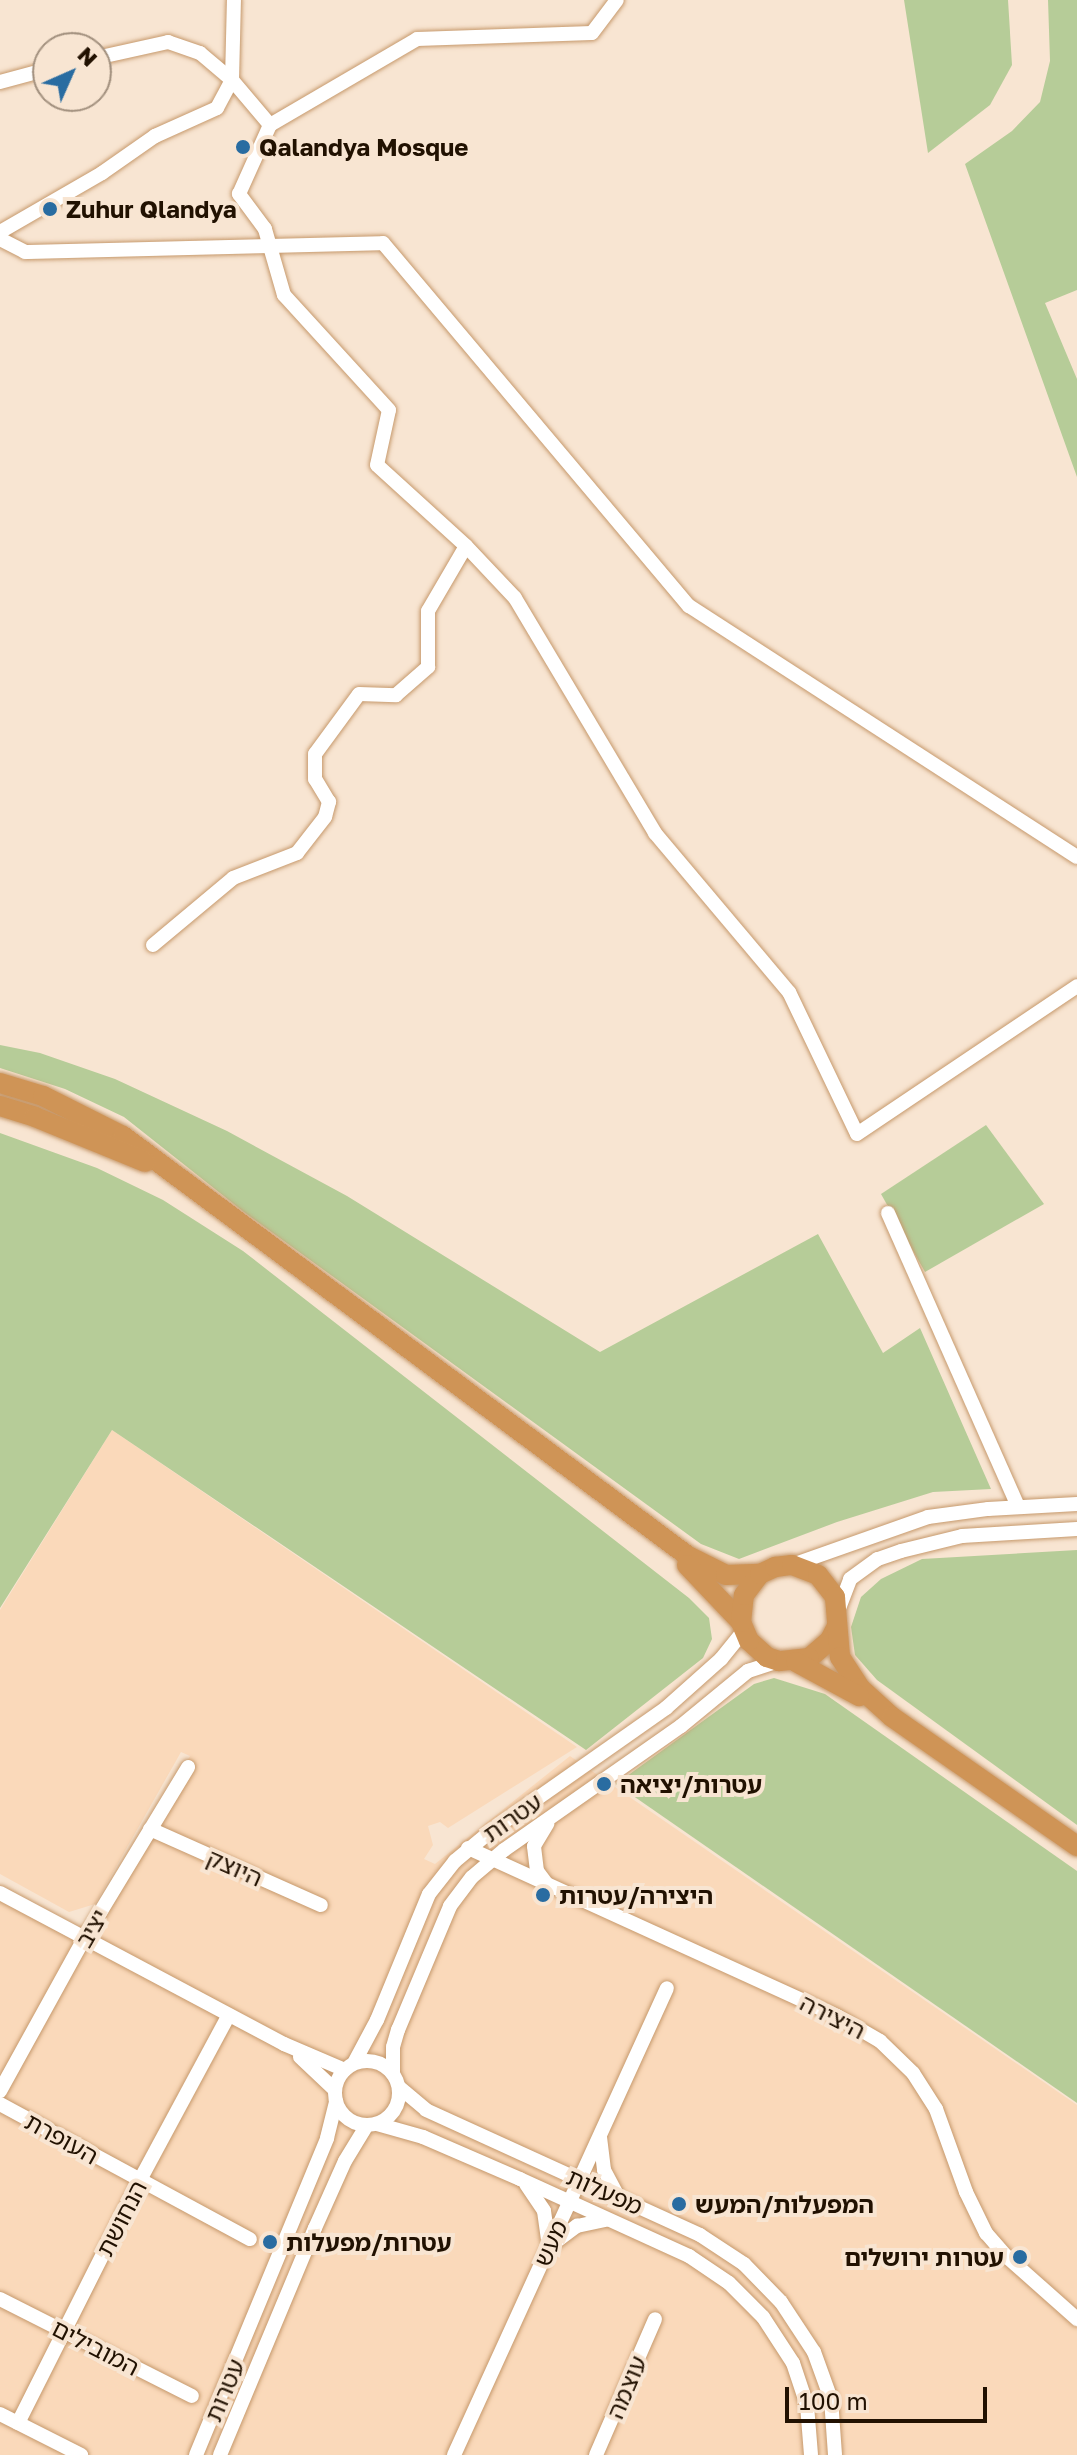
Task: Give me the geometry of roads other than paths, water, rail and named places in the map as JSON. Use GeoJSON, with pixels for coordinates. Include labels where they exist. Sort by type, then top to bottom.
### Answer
{"type":"FeatureCollection","features":[{"type":"Feature","properties":{"kind":"highway"},"geometry":{"type":"LineString","coordinates":[[0,1083],[43,1096],[101,1124],[156,1160],[655,1534],[710,1569],[726,1575],[760,1574],[775,1567],[792,1565],[818,1575],[835,1597],[836,1645],[846,1670],[860,1688],[892,1717]]}},
{"type":"Feature","properties":{"kind":"highway"},"geometry":{"type":"LineString","coordinates":[[0,1106],[146,1162],[206,1200]]}},
{"type":"Feature","properties":{"kind":"highway"},"geometry":{"type":"LineString","coordinates":[[655,1534],[742,1626],[758,1650],[837,1681],[1077,1846]]}},
{"type":"Feature","properties":{"kind":"highway"},"geometry":{"type":"LineString","coordinates":[[742,1626],[744,1595],[760,1574]]}},
{"type":"Feature","properties":{"kind":"highway"},"geometry":{"type":"LineString","coordinates":[[787,1662],[821,1651],[837,1619]]}},
{"type":"Feature","properties":{"kind":"street"},"geometry":{"type":"LineString","coordinates":[[0,232],[102,173],[155,136],[217,108],[232,80],[234,0]]}},
{"type":"Feature","properties":{"kind":"street"},"geometry":{"type":"LineString","coordinates":[[617,0],[592,33],[417,39],[270,125],[239,194],[265,229],[284,295],[389,410],[377,465],[466,546],[515,598],[655,833],[789,992],[857,1134],[1077,986]]}},
{"type":"Feature","properties":{"kind":"street"},"geometry":{"type":"LineString","coordinates":[[112,54],[168,42],[200,53],[232,80],[270,125]]}},
{"type":"Feature","properties":{"kind":"street"},"geometry":{"type":"LineString","coordinates":[[0,82],[32,73]]}},
{"type":"Feature","properties":{"kind":"street"},"geometry":{"type":"LineString","coordinates":[[0,239],[25,252],[383,243],[689,606],[1077,857]]}},
{"type":"Feature","properties":{"kind":"street"},"geometry":{"type":"LineString","coordinates":[[153,945],[233,878],[297,853],[325,817],[329,802],[315,779],[315,754],[359,694],[396,695],[428,667],[428,611],[466,546]]}},
{"type":"Feature","properties":{"kind":"street"},"geometry":{"type":"LineString","coordinates":[[888,1213],[1018,1507]]}},
{"type":"Feature","properties":{"kind":"street"},"geometry":{"type":"LineString","coordinates":[[792,1565],[928,1517],[1077,1504]]}},
{"type":"Feature","properties":{"kind":"street"},"geometry":{"type":"LineString","coordinates":[[837,1619],[850,1579],[878,1559],[962,1536],[1077,1529]]}},
{"type":"Feature","properties":{"kind":"street","name":"עטרות"},"geometry":{"type":"LineString","coordinates":[[350,2066],[377,2020],[429,1894],[468,1848],[666,1708],[721,1659],[742,1626]]}},
{"type":"Feature","properties":{"kind":"street","name":"עטרות"},"geometry":{"type":"LineString","coordinates":[[396,2080],[398,2030],[450,1906],[492,1859],[681,1726],[748,1671],[787,1662]]}},
{"type":"Feature","properties":{"kind":"street","name":"יציב"},"geometry":{"type":"LineString","coordinates":[[0,2091],[84,1939],[188,1767]]}},
{"type":"Feature","properties":{"kind":"street"},"geometry":{"type":"LineString","coordinates":[[546,1884],[537,1871],[534,1846],[553,1816]]}},
{"type":"Feature","properties":{"kind":"street","name":"היוצק"},"geometry":{"type":"LineString","coordinates":[[150,1829],[321,1905]]}},
{"type":"Feature","properties":{"kind":"street","name":"היצירה"},"geometry":{"type":"LineString","coordinates":[[468,1848],[837,2016],[880,2041],[913,2073],[931,2099],[966,2192],[986,2233],[1007,2257],[1077,2319]]}},
{"type":"Feature","properties":{"kind":"street"},"geometry":{"type":"LineString","coordinates":[[0,1893],[284,2044],[350,2066],[380,2063],[396,2080],[397,2106],[385,2120],[372,2125],[351,2121],[336,2096],[284,2044]]}},
{"type":"Feature","properties":{"kind":"street","name":"מעש"},"geometry":{"type":"LineString","coordinates":[[454,2455],[667,1988]]}},
{"type":"Feature","properties":{"kind":"street","name":"הנחושת"},"geometry":{"type":"LineString","coordinates":[[18,2423],[140,2180],[229,2015]]}},
{"type":"Feature","properties":{"kind":"street"},"geometry":{"type":"LineString","coordinates":[[336,2096],[350,2066]]}},
{"type":"Feature","properties":{"kind":"street","name":"מפעלות"},"geometry":{"type":"LineString","coordinates":[[396,2080],[426,2110],[719,2246],[781,2302],[804,2333],[823,2372],[831,2399],[835,2455]]}},
{"type":"Feature","properties":{"kind":"street","name":"עטרות"},"geometry":{"type":"LineString","coordinates":[[196,2455],[327,2138],[336,2096]]}},
{"type":"Feature","properties":{"kind":"street","name":"העופרת"},"geometry":{"type":"LineString","coordinates":[[0,2104],[250,2239]]}},
{"type":"Feature","properties":{"kind":"street","name":"עטרות"},"geometry":{"type":"LineString","coordinates":[[220,2455],[345,2161],[372,2125]]}},
{"type":"Feature","properties":{"kind":"street","name":"מפעלות"},"geometry":{"type":"LineString","coordinates":[[372,2125],[423,2137],[610,2219],[706,2266],[763,2317],[779,2339],[800,2380],[811,2428],[811,2455]]}},
{"type":"Feature","properties":{"kind":"street"},"geometry":{"type":"LineString","coordinates":[[599,2133],[604,2170],[618,2197]]}},
{"type":"Feature","properties":{"kind":"street"},"geometry":{"type":"LineString","coordinates":[[520,2179],[537,2196],[544,2211],[547,2249]]}},
{"type":"Feature","properties":{"kind":"street"},"geometry":{"type":"LineString","coordinates":[[547,2249],[577,2226],[610,2219]]}},
{"type":"Feature","properties":{"kind":"street","name":"המובילים"},"geometry":{"type":"LineString","coordinates":[[0,2299],[192,2396]]}},
{"type":"Feature","properties":{"kind":"street","name":"עוצמה"},"geometry":{"type":"LineString","coordinates":[[596,2455],[655,2319]]}},
{"type":"Feature","properties":{"kind":"street"},"geometry":{"type":"LineString","coordinates":[[0,2414],[81,2455]]}},
{"type":"Feature","properties":{"kind":"place","name":"Qalandya Mosque"},"geometry":{"type":"Point","coordinates":[243,147]}},
{"type":"Feature","properties":{"kind":"place","name":"Zuhur Qlandya"},"geometry":{"type":"Point","coordinates":[50,209]}},
{"type":"Feature","properties":{"kind":"place","name":"עטרות/יציאה"},"geometry":{"type":"Point","coordinates":[604,1784]}},
{"type":"Feature","properties":{"kind":"place","name":"היצירה/עטרות"},"geometry":{"type":"Point","coordinates":[543,1895]}},
{"type":"Feature","properties":{"kind":"place","name":"המפעלות/המעש"},"geometry":{"type":"Point","coordinates":[679,2204]}},
{"type":"Feature","properties":{"kind":"place","name":"עטרות/מפעלות"},"geometry":{"type":"Point","coordinates":[270,2242]}},
{"type":"Feature","properties":{"kind":"place","name":"עטרות ירושלים"},"geometry":{"type":"Point","coordinates":[1020,2257]}}]}
